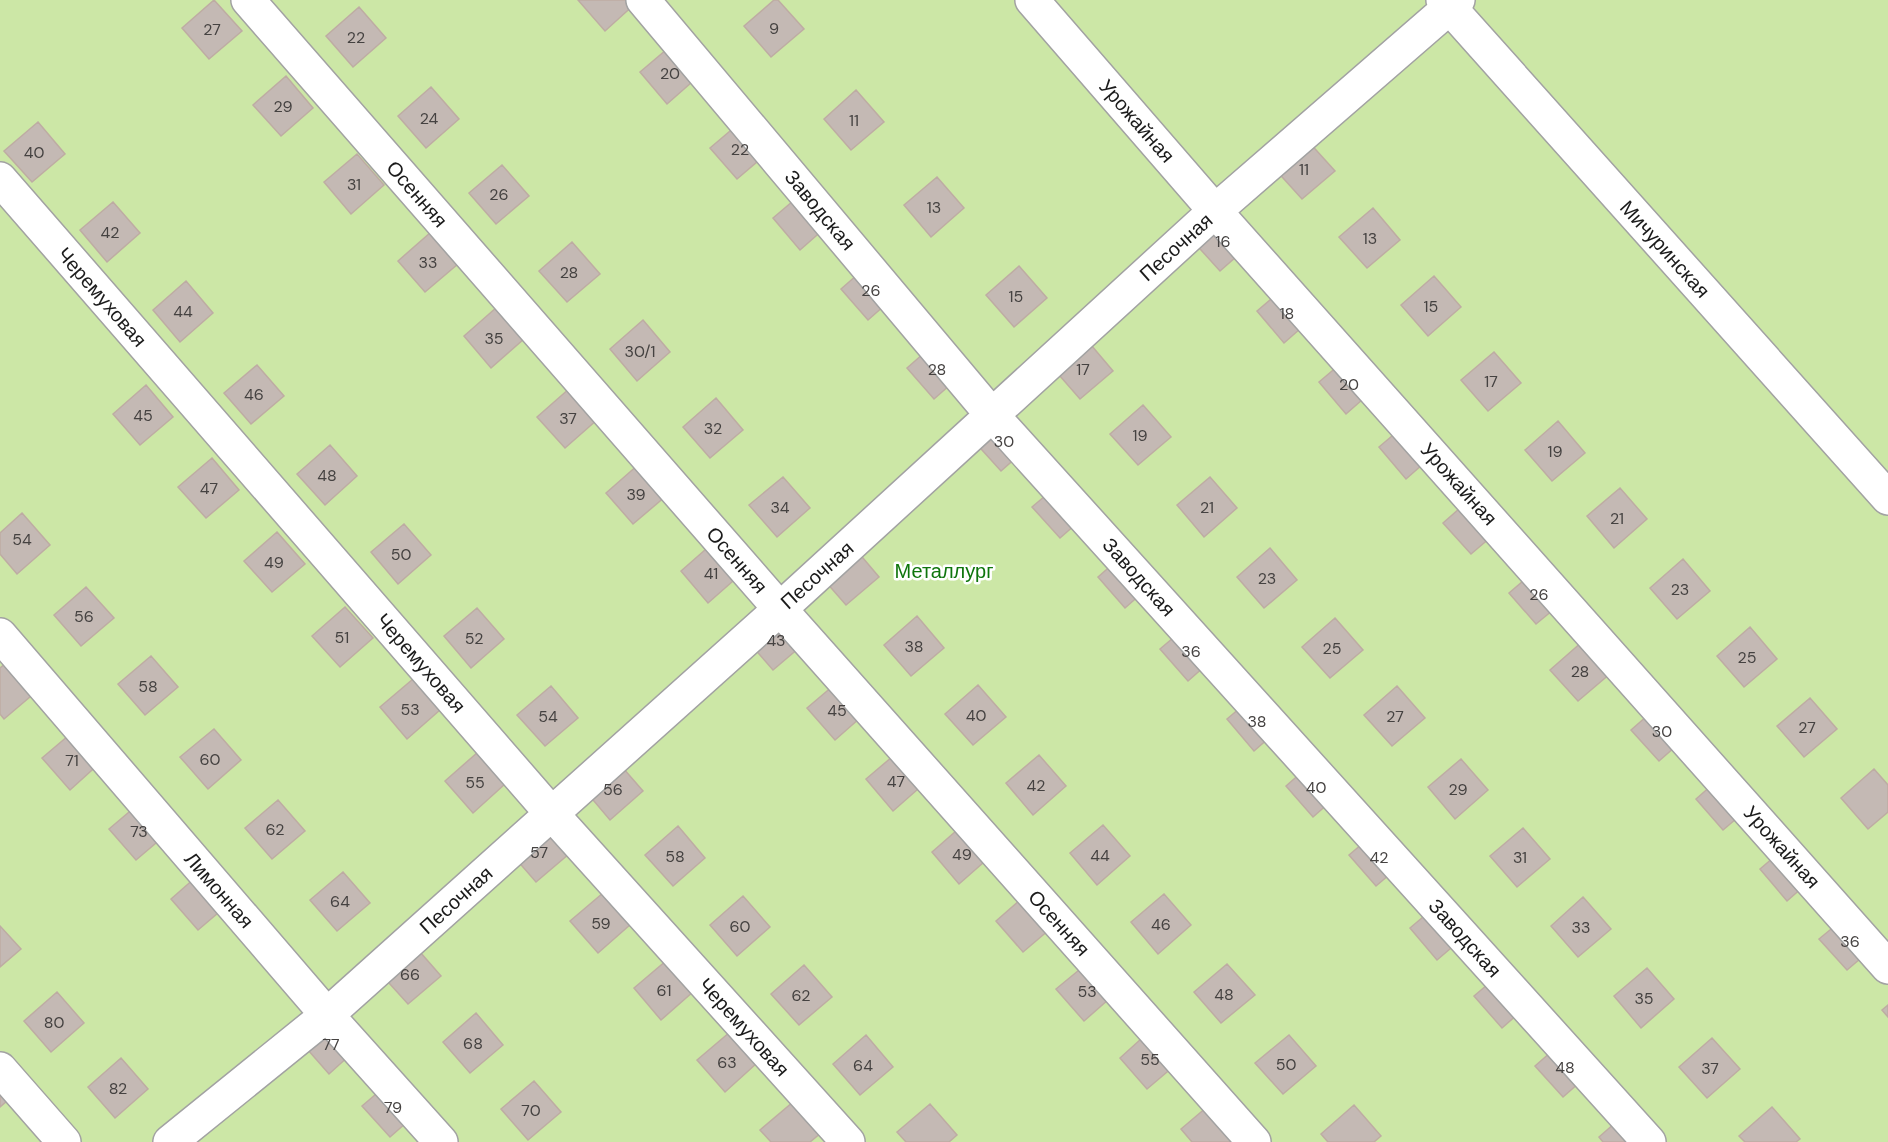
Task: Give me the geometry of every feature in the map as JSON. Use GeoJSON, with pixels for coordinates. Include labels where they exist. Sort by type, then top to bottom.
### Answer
{"type":"FeatureCollection","features":[{"type":"Feature","properties":{"kind":"street","name":"Осенняя"},"geometry":{"type":"LineString","coordinates":[[248,0],[780,609],[1254,1142]]}},
{"type":"Feature","properties":{"kind":"street","name":"Заводская"},"geometry":{"type":"LineString","coordinates":[[643,0],[992,415],[1649,1142]]}},
{"type":"Feature","properties":{"kind":"street","name":"Урожайная"},"geometry":{"type":"LineString","coordinates":[[1032,0],[1215,211],[1888,967]]}},
{"type":"Feature","properties":{"kind":"street","name":"Песочная"},"geometry":{"type":"LineString","coordinates":[[170,1142],[327,1015],[780,609],[1215,211],[1450,2]]}},
{"type":"Feature","properties":{"kind":"street","name":"Мичуринская"},"geometry":{"type":"LineString","coordinates":[[1450,2],[1888,498]]}},
{"type":"Feature","properties":{"kind":"street","name":"Черемуховая"},"geometry":{"type":"LineString","coordinates":[[0,179],[552,814],[848,1142]]}},
{"type":"Feature","properties":{"kind":"street","name":"Лимонная"},"geometry":{"type":"LineString","coordinates":[[0,635],[327,1015],[441,1142]]}},
{"type":"Feature","properties":{"kind":"street"},"geometry":{"type":"LineString","coordinates":[[0,1069],[64,1142]]}},
{"type":"Feature","properties":{"kind":"green space","name":"Металлург"},"geometry":{"type":"Polygon","coordinates":[[[0,0],[1888,0],[1888,1142],[0,1142],[0,0]]]}},
{"type":"Feature","properties":{"kind":"building"},"geometry":{"type":"Polygon","coordinates":[[[214,0],[242,31],[209,59],[182,28],[214,0]]]}},
{"type":"Feature","properties":{"kind":"building"},"geometry":{"type":"Polygon","coordinates":[[[578,0],[635,0],[637,2],[605,31],[578,0]]]}},
{"type":"Feature","properties":{"kind":"building"},"geometry":{"type":"Polygon","coordinates":[[[774,0],[778,0],[804,29],[771,57],[744,26],[774,0]]]}},
{"type":"Feature","properties":{"kind":"building"},"geometry":{"type":"Polygon","coordinates":[[[359,7],[386,38],[353,67],[326,36],[359,7]]]}},
{"type":"Feature","properties":{"kind":"building"},"geometry":{"type":"Polygon","coordinates":[[[673,44],[700,75],[667,104],[640,72],[673,44]]]}},
{"type":"Feature","properties":{"kind":"building"},"geometry":{"type":"Polygon","coordinates":[[[286,76],[313,108],[281,136],[253,105],[286,76]]]}},
{"type":"Feature","properties":{"kind":"building"},"geometry":{"type":"Polygon","coordinates":[[[431,87],[459,119],[426,148],[398,116],[431,87]]]}},
{"type":"Feature","properties":{"kind":"building"},"geometry":{"type":"Polygon","coordinates":[[[856,90],[884,122],[851,150],[824,119],[856,90]]]}},
{"type":"Feature","properties":{"kind":"building"},"geometry":{"type":"Polygon","coordinates":[[[743,120],[770,151],[737,179],[710,148],[743,120]]]}},
{"type":"Feature","properties":{"kind":"building"},"geometry":{"type":"Polygon","coordinates":[[[38,122],[65,154],[32,182],[4,151],[38,122]]]}},
{"type":"Feature","properties":{"kind":"building"},"geometry":{"type":"Polygon","coordinates":[[[1307,140],[1335,171],[1302,199],[1274,168],[1307,140]]]}},
{"type":"Feature","properties":{"kind":"building"},"geometry":{"type":"Polygon","coordinates":[[[357,154],[384,185],[351,214],[324,182],[357,154]]]}},
{"type":"Feature","properties":{"kind":"building"},"geometry":{"type":"Polygon","coordinates":[[[502,165],[529,196],[496,224],[469,193],[502,165]]]}},
{"type":"Feature","properties":{"kind":"building"},"geometry":{"type":"Polygon","coordinates":[[[937,177],[964,208],[931,237],[904,205],[937,177]]]}},
{"type":"Feature","properties":{"kind":"building"},"geometry":{"type":"Polygon","coordinates":[[[806,190],[833,221],[800,250],[773,218],[806,190]]]}},
{"type":"Feature","properties":{"kind":"building"},"geometry":{"type":"Polygon","coordinates":[[[113,202],[140,233],[107,262],[80,230],[113,202]]]}},
{"type":"Feature","properties":{"kind":"building"},"geometry":{"type":"Polygon","coordinates":[[[1373,208],[1400,240],[1367,268],[1339,237],[1373,208]]]}},
{"type":"Feature","properties":{"kind":"building"},"geometry":{"type":"Polygon","coordinates":[[[1225,211],[1253,242],[1220,271],[1192,240],[1225,211]]]}},
{"type":"Feature","properties":{"kind":"building"},"geometry":{"type":"Polygon","coordinates":[[[431,232],[458,264],[425,292],[398,261],[431,232]]]}},
{"type":"Feature","properties":{"kind":"building"},"geometry":{"type":"Polygon","coordinates":[[[572,242],[600,274],[567,302],[539,271],[572,242]]]}},
{"type":"Feature","properties":{"kind":"building"},"geometry":{"type":"Polygon","coordinates":[[[874,260],[901,291],[868,320],[841,289],[874,260]]]}},
{"type":"Feature","properties":{"kind":"building"},"geometry":{"type":"Polygon","coordinates":[[[1019,266],[1047,298],[1014,327],[986,295],[1019,266]]]}},
{"type":"Feature","properties":{"kind":"building"},"geometry":{"type":"Polygon","coordinates":[[[1434,276],[1461,307],[1428,336],[1401,305],[1434,276]]]}},
{"type":"Feature","properties":{"kind":"building"},"geometry":{"type":"Polygon","coordinates":[[[186,281],[213,313],[180,342],[153,310],[186,281]]]}},
{"type":"Feature","properties":{"kind":"building"},"geometry":{"type":"Polygon","coordinates":[[[1290,283],[1317,314],[1284,343],[1257,311],[1290,283]]]}},
{"type":"Feature","properties":{"kind":"building"},"geometry":{"type":"Polygon","coordinates":[[[497,307],[524,339],[491,368],[464,336],[497,307]]]}},
{"type":"Feature","properties":{"kind":"building"},"geometry":{"type":"Polygon","coordinates":[[[643,320],[670,352],[637,381],[610,349],[643,320]]]}},
{"type":"Feature","properties":{"kind":"building"},"geometry":{"type":"Polygon","coordinates":[[[940,339],[967,370],[934,399],[907,368],[940,339]]]}},
{"type":"Feature","properties":{"kind":"building"},"geometry":{"type":"Polygon","coordinates":[[[1086,339],[1113,371],[1080,399],[1053,368],[1086,339]]]}},
{"type":"Feature","properties":{"kind":"building"},"geometry":{"type":"Polygon","coordinates":[[[1494,352],[1521,383],[1488,411],[1461,380],[1494,352]]]}},
{"type":"Feature","properties":{"kind":"building"},"geometry":{"type":"Polygon","coordinates":[[[1352,354],[1379,385],[1346,414],[1319,382],[1352,354]]]}},
{"type":"Feature","properties":{"kind":"building"},"geometry":{"type":"Polygon","coordinates":[[[257,365],[284,396],[251,424],[224,393],[257,365]]]}},
{"type":"Feature","properties":{"kind":"building"},"geometry":{"type":"Polygon","coordinates":[[[146,385],[173,417],[140,445],[113,414],[146,385]]]}},
{"type":"Feature","properties":{"kind":"building"},"geometry":{"type":"Polygon","coordinates":[[[570,388],[598,419],[565,448],[537,417],[570,388]]]}},
{"type":"Feature","properties":{"kind":"building"},"geometry":{"type":"Polygon","coordinates":[[[716,398],[743,430],[710,458],[683,427],[716,398]]]}},
{"type":"Feature","properties":{"kind":"building"},"geometry":{"type":"Polygon","coordinates":[[[1143,405],[1171,437],[1138,465],[1110,434],[1143,405]]]}},
{"type":"Feature","properties":{"kind":"building"},"geometry":{"type":"Polygon","coordinates":[[[1007,411],[1034,442],[1001,471],[973,440],[1007,411]]]}},
{"type":"Feature","properties":{"kind":"building"},"geometry":{"type":"Polygon","coordinates":[[[1412,419],[1439,450],[1406,479],[1379,447],[1412,419]]]}},
{"type":"Feature","properties":{"kind":"building"},"geometry":{"type":"Polygon","coordinates":[[[1558,421],[1585,453],[1552,481],[1525,450],[1558,421]]]}},
{"type":"Feature","properties":{"kind":"building"},"geometry":{"type":"Polygon","coordinates":[[[330,445],[357,476],[325,505],[297,474],[330,445]]]}},
{"type":"Feature","properties":{"kind":"building"},"geometry":{"type":"Polygon","coordinates":[[[212,458],[239,490],[206,518],[178,487],[212,458]]]}},
{"type":"Feature","properties":{"kind":"building"},"geometry":{"type":"Polygon","coordinates":[[[639,464],[666,496],[633,524],[606,493],[639,464]]]}},
{"type":"Feature","properties":{"kind":"building"},"geometry":{"type":"Polygon","coordinates":[[[783,477],[810,508],[777,537],[749,505],[783,477]]]}},
{"type":"Feature","properties":{"kind":"building"},"geometry":{"type":"Polygon","coordinates":[[[1210,477],[1237,508],[1204,537],[1177,505],[1210,477]]]}},
{"type":"Feature","properties":{"kind":"building"},"geometry":{"type":"Polygon","coordinates":[[[1065,479],[1092,510],[1060,538],[1032,507],[1065,479]]]}},
{"type":"Feature","properties":{"kind":"building"},"geometry":{"type":"Polygon","coordinates":[[[1620,488],[1647,519],[1614,548],[1587,516],[1620,488]]]}},
{"type":"Feature","properties":{"kind":"building"},"geometry":{"type":"Polygon","coordinates":[[[1476,494],[1504,526],[1471,554],[1443,523],[1476,494]]]}},
{"type":"Feature","properties":{"kind":"building"},"geometry":{"type":"Polygon","coordinates":[[[22,513],[50,545],[17,574],[0,554],[0,533],[22,513]]]}},
{"type":"Feature","properties":{"kind":"building"},"geometry":{"type":"Polygon","coordinates":[[[404,524],[431,555],[398,584],[371,552],[404,524]]]}},
{"type":"Feature","properties":{"kind":"building"},"geometry":{"type":"Polygon","coordinates":[[[277,532],[305,564],[272,592],[244,561],[277,532]]]}},
{"type":"Feature","properties":{"kind":"building"},"geometry":{"type":"Polygon","coordinates":[[[714,542],[741,574],[708,603],[681,571],[714,542]]]}},
{"type":"Feature","properties":{"kind":"building"},"geometry":{"type":"Polygon","coordinates":[[[852,545],[879,577],[846,605],[819,574],[852,545]]]}},
{"type":"Feature","properties":{"kind":"building"},"geometry":{"type":"Polygon","coordinates":[[[1131,548],[1158,579],[1125,608],[1098,577],[1131,548]]]}},
{"type":"Feature","properties":{"kind":"building"},"geometry":{"type":"Polygon","coordinates":[[[1270,548],[1297,580],[1264,608],[1237,577],[1270,548]]]}},
{"type":"Feature","properties":{"kind":"building"},"geometry":{"type":"Polygon","coordinates":[[[1683,559],[1710,591],[1677,619],[1650,588],[1683,559]]]}},
{"type":"Feature","properties":{"kind":"building"},"geometry":{"type":"Polygon","coordinates":[[[1542,565],[1570,596],[1536,624],[1509,593],[1542,565]]]}},
{"type":"Feature","properties":{"kind":"building"},"geometry":{"type":"Polygon","coordinates":[[[86,587],[114,618],[81,646],[54,615],[86,587]]]}},
{"type":"Feature","properties":{"kind":"building"},"geometry":{"type":"Polygon","coordinates":[[[345,607],[373,638],[340,667],[312,636],[345,607]]]}},
{"type":"Feature","properties":{"kind":"building"},"geometry":{"type":"Polygon","coordinates":[[[477,608],[504,639],[471,668],[444,636],[477,608]]]}},
{"type":"Feature","properties":{"kind":"building"},"geometry":{"type":"Polygon","coordinates":[[[779,611],[806,642],[773,670],[746,639],[779,611]]]}},
{"type":"Feature","properties":{"kind":"building"},"geometry":{"type":"Polygon","coordinates":[[[917,616],[944,648],[911,676],[884,645],[917,616]]]}},
{"type":"Feature","properties":{"kind":"building"},"geometry":{"type":"Polygon","coordinates":[[[1335,618],[1363,650],[1330,678],[1302,647],[1335,618]]]}},
{"type":"Feature","properties":{"kind":"building"},"geometry":{"type":"Polygon","coordinates":[[[1193,621],[1221,652],[1188,681],[1160,649],[1193,621]]]}},
{"type":"Feature","properties":{"kind":"building"},"geometry":{"type":"Polygon","coordinates":[[[1750,627],[1777,659],[1744,687],[1717,656],[1750,627]]]}},
{"type":"Feature","properties":{"kind":"building"},"geometry":{"type":"Polygon","coordinates":[[[1583,641],[1611,673],[1578,701],[1550,670],[1583,641]]]}},
{"type":"Feature","properties":{"kind":"building"},"geometry":{"type":"Polygon","coordinates":[[[151,656],[178,687],[145,715],[118,684],[151,656]]]}},
{"type":"Feature","properties":{"kind":"building"},"geometry":{"type":"Polygon","coordinates":[[[10,660],[37,691],[4,719],[0,714],[0,668],[10,660]]]}},
{"type":"Feature","properties":{"kind":"building"},"geometry":{"type":"Polygon","coordinates":[[[413,679],[440,710],[407,739],[380,707],[413,679]]]}},
{"type":"Feature","properties":{"kind":"building"},"geometry":{"type":"Polygon","coordinates":[[[840,680],[868,711],[835,740],[807,708],[840,680]]]}},
{"type":"Feature","properties":{"kind":"building"},"geometry":{"type":"Polygon","coordinates":[[[978,685],[1006,717],[973,745],[945,714],[978,685]]]}},
{"type":"Feature","properties":{"kind":"building"},"geometry":{"type":"Polygon","coordinates":[[[551,686],[578,718],[545,746],[517,715],[551,686]]]}},
{"type":"Feature","properties":{"kind":"building"},"geometry":{"type":"Polygon","coordinates":[[[1397,686],[1425,718],[1392,746],[1364,715],[1397,686]]]}},
{"type":"Feature","properties":{"kind":"building"},"geometry":{"type":"Polygon","coordinates":[[[1260,691],[1287,722],[1254,751],[1227,719],[1260,691]]]}},
{"type":"Feature","properties":{"kind":"building"},"geometry":{"type":"Polygon","coordinates":[[[1810,698],[1837,729],[1804,757],[1777,726],[1810,698]]]}},
{"type":"Feature","properties":{"kind":"building"},"geometry":{"type":"Polygon","coordinates":[[[1664,701],[1692,732],[1659,761],[1631,730],[1664,701]]]}},
{"type":"Feature","properties":{"kind":"building"},"geometry":{"type":"Polygon","coordinates":[[[214,729],[241,760],[208,789],[180,757],[214,729]]]}},
{"type":"Feature","properties":{"kind":"building"},"geometry":{"type":"Polygon","coordinates":[[[75,730],[102,761],[70,790],[42,758],[75,730]]]}},
{"type":"Feature","properties":{"kind":"building"},"geometry":{"type":"Polygon","coordinates":[[[899,751],[926,782],[893,811],[866,779],[899,751]]]}},
{"type":"Feature","properties":{"kind":"building"},"geometry":{"type":"Polygon","coordinates":[[[478,752],[505,784],[473,813],[445,781],[478,752]]]}},
{"type":"Feature","properties":{"kind":"building"},"geometry":{"type":"Polygon","coordinates":[[[1039,755],[1066,786],[1033,815],[1006,783],[1039,755]]]}},
{"type":"Feature","properties":{"kind":"building"},"geometry":{"type":"Polygon","coordinates":[[[1319,757],[1346,788],[1313,817],[1286,786],[1319,757]]]}},
{"type":"Feature","properties":{"kind":"building"},"geometry":{"type":"Polygon","coordinates":[[[1461,759],[1488,790],[1455,819],[1428,787],[1461,759]]]}},
{"type":"Feature","properties":{"kind":"building"},"geometry":{"type":"Polygon","coordinates":[[[616,760],[643,791],[610,820],[583,788],[616,760]]]}},
{"type":"Feature","properties":{"kind":"building"},"geometry":{"type":"Polygon","coordinates":[[[1874,769],[1888,785],[1888,812],[1868,829],[1841,798],[1874,769]]]}},
{"type":"Feature","properties":{"kind":"building"},"geometry":{"type":"Polygon","coordinates":[[[1729,770],[1756,802],[1723,830],[1696,799],[1729,770]]]}},
{"type":"Feature","properties":{"kind":"building"},"geometry":{"type":"Polygon","coordinates":[[[278,800],[305,831],[272,859],[245,828],[278,800]]]}},
{"type":"Feature","properties":{"kind":"building"},"geometry":{"type":"Polygon","coordinates":[[[142,801],[169,832],[136,860],[109,829],[142,801]]]}},
{"type":"Feature","properties":{"kind":"building"},"geometry":{"type":"Polygon","coordinates":[[[541,823],[569,854],[536,882],[509,851],[541,823]]]}},
{"type":"Feature","properties":{"kind":"building"},"geometry":{"type":"Polygon","coordinates":[[[964,824],[992,855],[959,884],[932,852],[964,824]]]}},
{"type":"Feature","properties":{"kind":"building"},"geometry":{"type":"Polygon","coordinates":[[[1103,825],[1130,856],[1097,885],[1070,853],[1103,825]]]}},
{"type":"Feature","properties":{"kind":"building"},"geometry":{"type":"Polygon","coordinates":[[[678,826],[705,858],[673,886],[645,855],[678,826]]]}},
{"type":"Feature","properties":{"kind":"building"},"geometry":{"type":"Polygon","coordinates":[[[1382,827],[1409,858],[1376,886],[1349,855],[1382,827]]]}},
{"type":"Feature","properties":{"kind":"building"},"geometry":{"type":"Polygon","coordinates":[[[1523,828],[1550,859],[1517,887],[1490,856],[1523,828]]]}},
{"type":"Feature","properties":{"kind":"building"},"geometry":{"type":"Polygon","coordinates":[[[1793,841],[1820,872],[1787,901],[1760,869],[1793,841]]]}},
{"type":"Feature","properties":{"kind":"building"},"geometry":{"type":"Polygon","coordinates":[[[204,870],[231,902],[198,930],[171,899],[204,870]]]}},
{"type":"Feature","properties":{"kind":"building"},"geometry":{"type":"Polygon","coordinates":[[[343,872],[370,903],[337,931],[310,900],[343,872]]]}},
{"type":"Feature","properties":{"kind":"building"},"geometry":{"type":"Polygon","coordinates":[[[1029,892],[1056,924],[1023,952],[996,921],[1029,892]]]}},
{"type":"Feature","properties":{"kind":"building"},"geometry":{"type":"Polygon","coordinates":[[[603,893],[631,924],[598,953],[570,921],[603,893]]]}},
{"type":"Feature","properties":{"kind":"building"},"geometry":{"type":"Polygon","coordinates":[[[1164,894],[1191,925],[1158,954],[1131,922],[1164,894]]]}},
{"type":"Feature","properties":{"kind":"building"},"geometry":{"type":"Polygon","coordinates":[[[743,896],[770,927],[737,956],[710,925],[743,896]]]}},
{"type":"Feature","properties":{"kind":"building"},"geometry":{"type":"Polygon","coordinates":[[[1583,897],[1611,929],[1578,957],[1551,926],[1583,897]]]}},
{"type":"Feature","properties":{"kind":"building"},"geometry":{"type":"Polygon","coordinates":[[[1443,900],[1471,931],[1437,960],[1410,928],[1443,900]]]}},
{"type":"Feature","properties":{"kind":"building"},"geometry":{"type":"Polygon","coordinates":[[[1853,911],[1880,942],[1847,970],[1819,939],[1853,911]]]}},
{"type":"Feature","properties":{"kind":"building"},"geometry":{"type":"Polygon","coordinates":[[[0,926],[21,949],[0,967],[0,926]]]}},
{"type":"Feature","properties":{"kind":"building"},"geometry":{"type":"Polygon","coordinates":[[[413,944],[441,976],[408,1004],[380,973],[413,944]]]}},
{"type":"Feature","properties":{"kind":"building"},"geometry":{"type":"Polygon","coordinates":[[[667,960],[694,991],[661,1020],[634,988],[667,960]]]}},
{"type":"Feature","properties":{"kind":"building"},"geometry":{"type":"Polygon","coordinates":[[[1090,961],[1117,992],[1084,1021],[1056,989],[1090,961]]]}},
{"type":"Feature","properties":{"kind":"building"},"geometry":{"type":"Polygon","coordinates":[[[1227,964],[1255,995],[1221,1023],[1194,992],[1227,964]]]}},
{"type":"Feature","properties":{"kind":"building"},"geometry":{"type":"Polygon","coordinates":[[[804,965],[832,997],[799,1025],[771,994],[804,965]]]}},
{"type":"Feature","properties":{"kind":"building"},"geometry":{"type":"Polygon","coordinates":[[[1507,968],[1535,999],[1502,1028],[1474,996],[1507,968]]]}},
{"type":"Feature","properties":{"kind":"building"},"geometry":{"type":"Polygon","coordinates":[[[1647,968],[1674,999],[1641,1028],[1614,996],[1647,968]]]}},
{"type":"Feature","properties":{"kind":"building"},"geometry":{"type":"Polygon","coordinates":[[[57,992],[84,1023],[51,1052],[24,1021],[57,992]]]}},
{"type":"Feature","properties":{"kind":"building"},"geometry":{"type":"Polygon","coordinates":[[[1888,1005],[1888,1017],[1882,1010],[1888,1005]]]}},
{"type":"Feature","properties":{"kind":"building"},"geometry":{"type":"Polygon","coordinates":[[[334,1013],[361,1045],[329,1074],[301,1042],[334,1013]]]}},
{"type":"Feature","properties":{"kind":"building"},"geometry":{"type":"Polygon","coordinates":[[[476,1013],[503,1045],[470,1073],[443,1042],[476,1013]]]}},
{"type":"Feature","properties":{"kind":"building"},"geometry":{"type":"Polygon","coordinates":[[[1152,1029],[1180,1061],[1147,1089],[1120,1058],[1152,1029]]]}},
{"type":"Feature","properties":{"kind":"building"},"geometry":{"type":"Polygon","coordinates":[[[730,1032],[757,1063],[725,1092],[697,1060],[730,1032]]]}},
{"type":"Feature","properties":{"kind":"building"},"geometry":{"type":"Polygon","coordinates":[[[866,1035],[893,1067],[860,1095],[833,1064],[866,1035]]]}},
{"type":"Feature","properties":{"kind":"building"},"geometry":{"type":"Polygon","coordinates":[[[1289,1035],[1316,1066],[1283,1094],[1255,1063],[1289,1035]]]}},
{"type":"Feature","properties":{"kind":"building"},"geometry":{"type":"Polygon","coordinates":[[[1568,1037],[1595,1069],[1563,1097],[1535,1066],[1568,1037]]]}},
{"type":"Feature","properties":{"kind":"building"},"geometry":{"type":"Polygon","coordinates":[[[1712,1038],[1740,1069],[1707,1098],[1679,1067],[1712,1038]]]}},
{"type":"Feature","properties":{"kind":"building"},"geometry":{"type":"Polygon","coordinates":[[[121,1058],[148,1089],[115,1118],[88,1087],[121,1058]]]}},
{"type":"Feature","properties":{"kind":"building"},"geometry":{"type":"Polygon","coordinates":[[[396,1077],[423,1108],[390,1137],[362,1106],[396,1077]]]}},
{"type":"Feature","properties":{"kind":"building"},"geometry":{"type":"Polygon","coordinates":[[[0,1078],[14,1095],[0,1107],[0,1078]]]}},
{"type":"Feature","properties":{"kind":"building"},"geometry":{"type":"Polygon","coordinates":[[[534,1081],[561,1112],[528,1140],[501,1109],[534,1081]]]}},
{"type":"Feature","properties":{"kind":"building"},"geometry":{"type":"Polygon","coordinates":[[[1214,1101],[1241,1132],[1229,1142],[1192,1142],[1181,1129],[1214,1101]]]}},
{"type":"Feature","properties":{"kind":"building"},"geometry":{"type":"Polygon","coordinates":[[[793,1102],[821,1133],[810,1142],[771,1142],[760,1130],[793,1102]]]}},
{"type":"Feature","properties":{"kind":"building"},"geometry":{"type":"Polygon","coordinates":[[[930,1104],[957,1135],[949,1142],[906,1142],[897,1132],[930,1104]]]}},
{"type":"Feature","properties":{"kind":"building"},"geometry":{"type":"Polygon","coordinates":[[[1354,1105],[1381,1136],[1374,1142],[1328,1142],[1321,1134],[1354,1105]]]}},
{"type":"Feature","properties":{"kind":"building"},"geometry":{"type":"Polygon","coordinates":[[[1772,1107],[1800,1139],[1796,1142],[1745,1142],[1739,1136],[1772,1107]]]}},
{"type":"Feature","properties":{"kind":"building"},"geometry":{"type":"Polygon","coordinates":[[[1632,1108],[1657,1142],[1603,1142],[1599,1137],[1632,1108]]]}}]}
